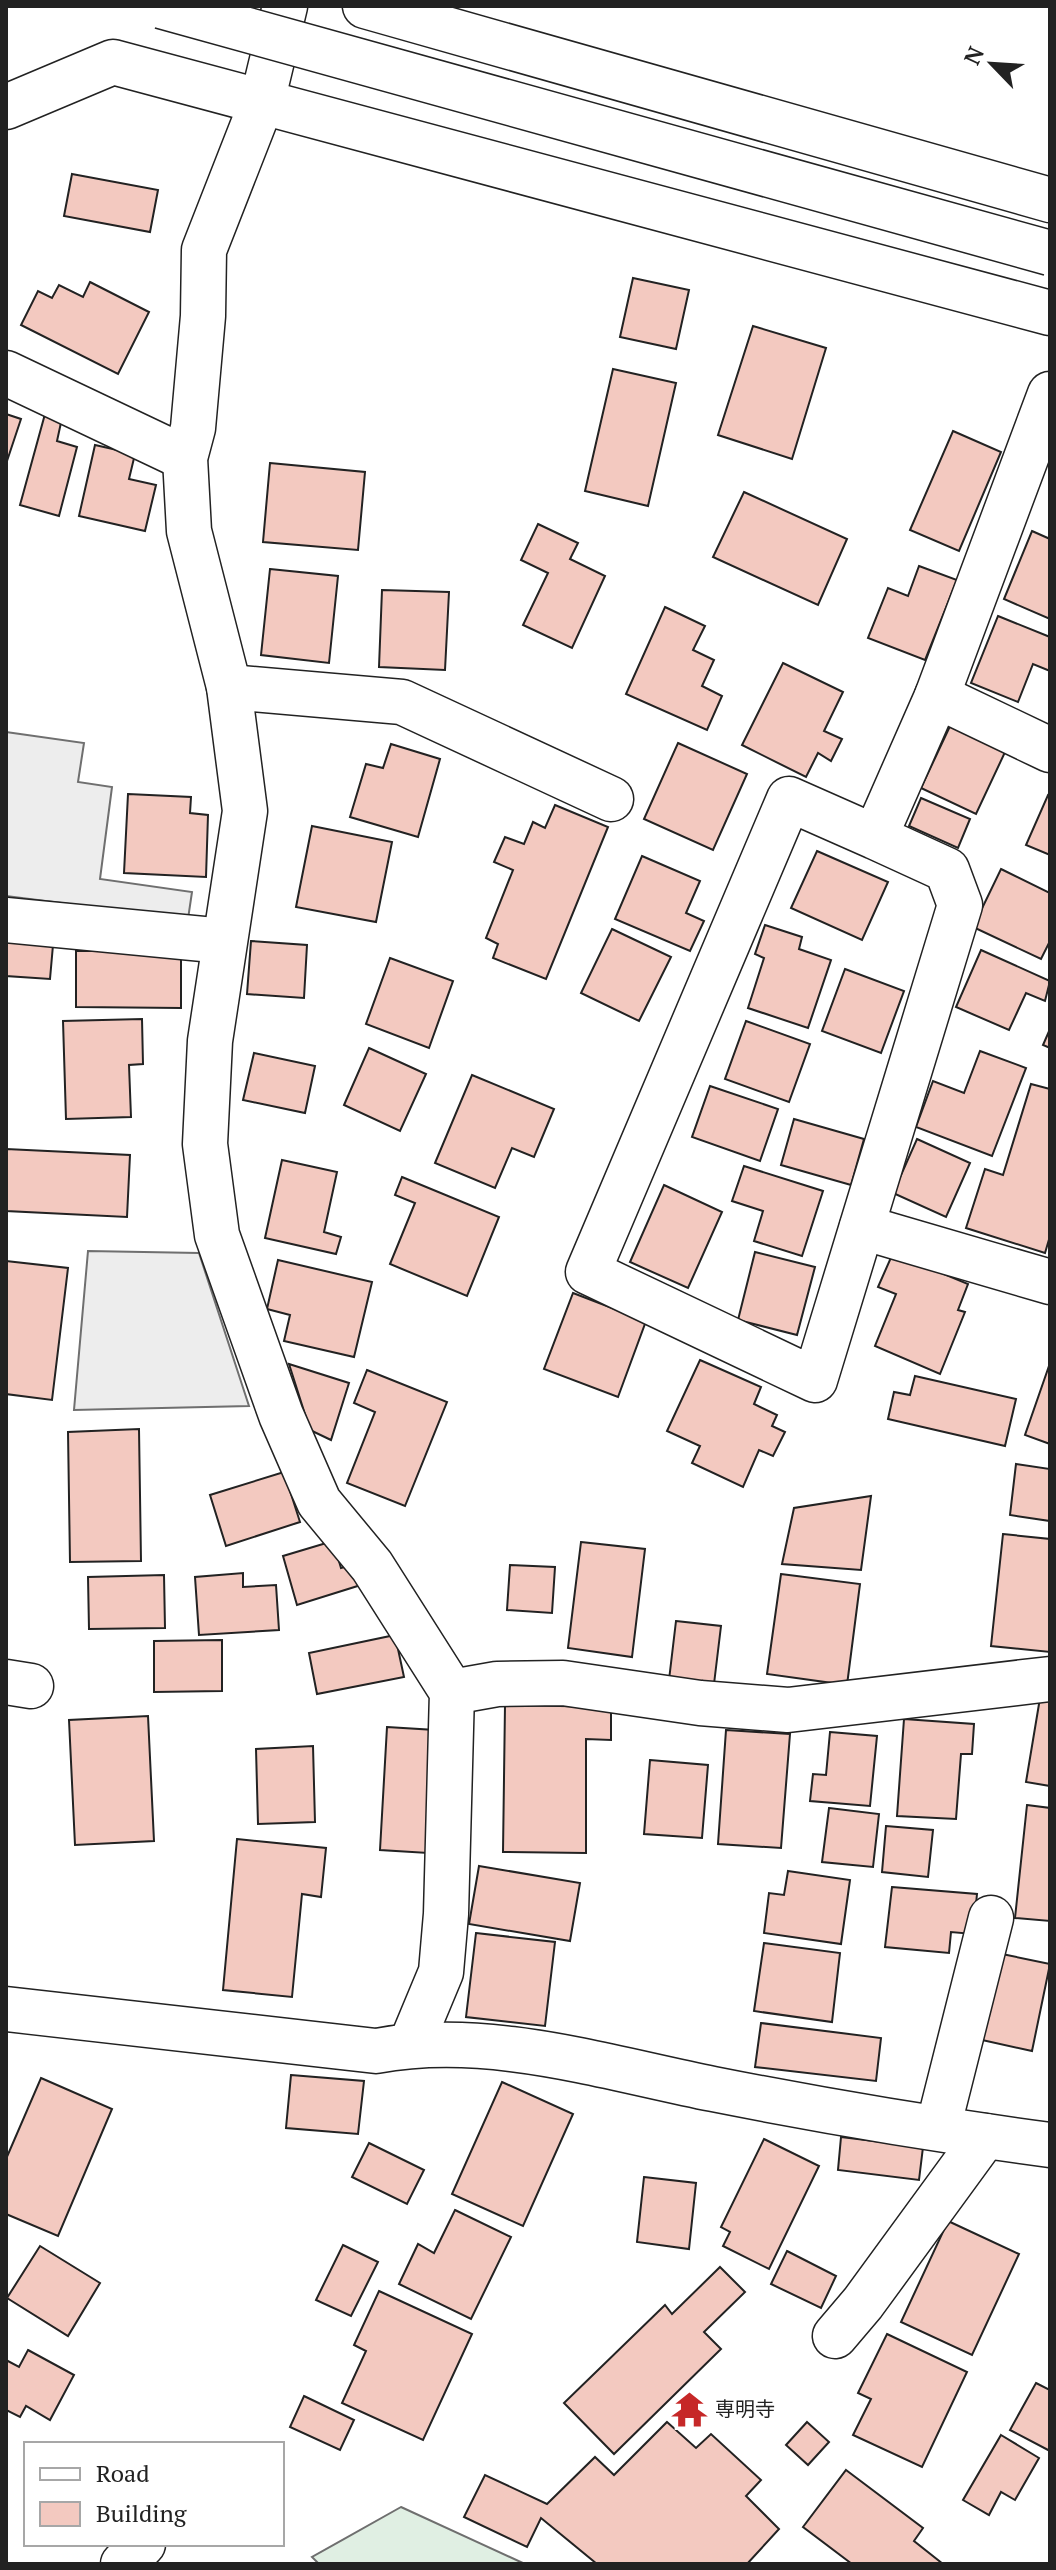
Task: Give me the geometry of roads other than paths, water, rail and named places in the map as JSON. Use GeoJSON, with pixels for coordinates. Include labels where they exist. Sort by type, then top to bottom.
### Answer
{"type":"FeatureCollection","features":[{"type":"Feature","properties":{"kind":"street"},"geometry":{"type":"LineString","coordinates":[[161,6],[1050,253]]}},
{"type":"Feature","properties":{"kind":"street"},"geometry":{"type":"LineString","coordinates":[[285,6],[262,102],[204,250],[203,316],[193,428],[185,458],[189,531],[229,687],[245,811],[210,1041],[205,1144],[217,1235],[281,1415],[319,1502],[372,1566],[452,1692],[446,1914],[441,1972],[411,2044]]}},
{"type":"Feature","properties":{"kind":"street"},"geometry":{"type":"LineString","coordinates":[[365,6],[1050,200]]}},
{"type":"Feature","properties":{"kind":"street"},"geometry":{"type":"LineString","coordinates":[[6,107],[113,62],[1050,313]]}},
{"type":"Feature","properties":{"kind":"street"},"geometry":{"type":"LineString","coordinates":[[6,373],[185,458]]}},
{"type":"Feature","properties":{"kind":"street"},"geometry":{"type":"LineString","coordinates":[[875,837],[937,696],[1050,394]]}},
{"type":"Feature","properties":{"kind":"street"},"geometry":{"type":"LineString","coordinates":[[229,687],[402,702],[611,799]]}},
{"type":"Feature","properties":{"kind":"street"},"geometry":{"type":"LineString","coordinates":[[937,696],[1050,750]]}},
{"type":"Feature","properties":{"kind":"street"},"geometry":{"type":"LineString","coordinates":[[789,799],[875,837],[947,870],[960,905],[815,1380],[588,1272],[789,799]]}},
{"type":"Feature","properties":{"kind":"street"},"geometry":{"type":"LineString","coordinates":[[6,920],[224,941]]}},
{"type":"Feature","properties":{"kind":"street"},"geometry":{"type":"LineString","coordinates":[[862,1227],[1050,1282]]}},
{"type":"Feature","properties":{"kind":"street"},"geometry":{"type":"LineString","coordinates":[[452,1692],[497,1684],[563,1683],[700,1703],[788,1710],[1050,1679]]}},
{"type":"Feature","properties":{"kind":"street"},"geometry":{"type":"LineString","coordinates":[[938,2128],[991,1918]]}},
{"type":"Feature","properties":{"kind":"street"},"geometry":{"type":"LineString","coordinates":[[6,2009],[376,2051],[411,2044],[490,2045],[938,2128],[1050,2145]]}},
{"type":"Feature","properties":{"kind":"street"},"geometry":{"type":"LineString","coordinates":[[835,2336],[863,2303],[985,2136]]}},
{"type":"Feature","properties":{"kind":"street"},"geometry":{"type":"LineString","coordinates":[[123,2564],[141,2546]]}},
{"type":"Feature","properties":{"kind":"place","name":"専明寺"},"geometry":{"type":"Point","coordinates":[689,2409]}}]}
